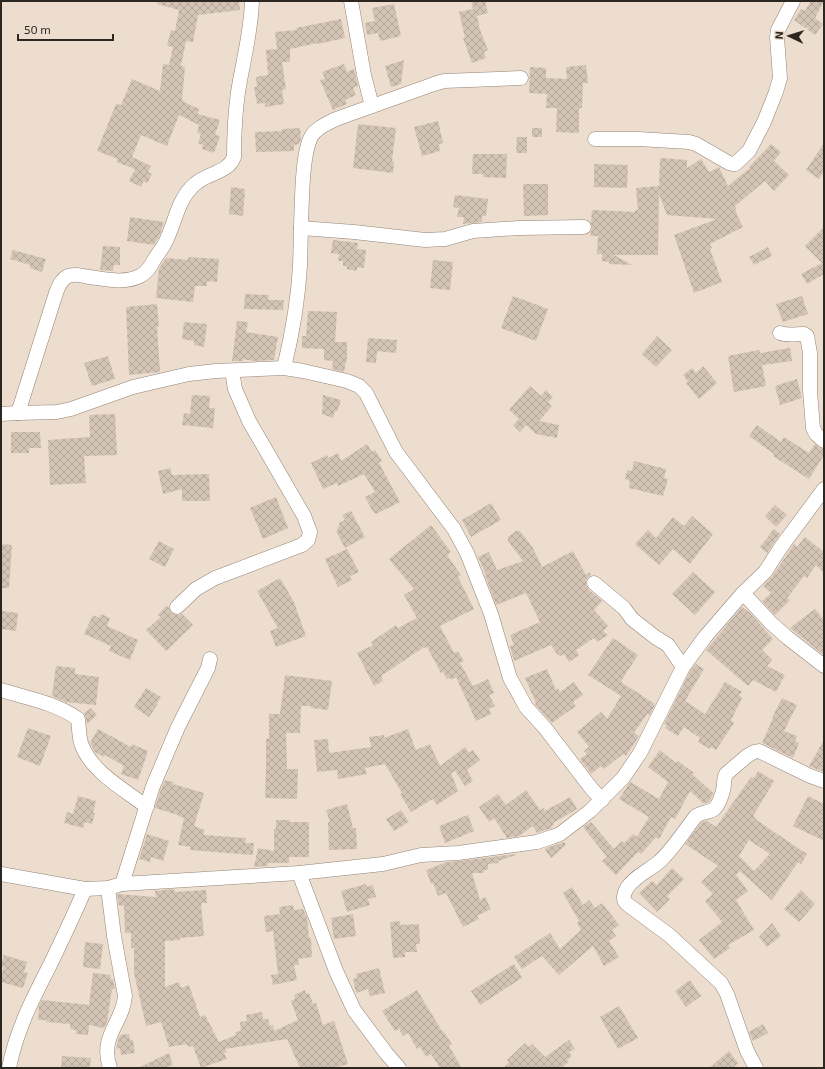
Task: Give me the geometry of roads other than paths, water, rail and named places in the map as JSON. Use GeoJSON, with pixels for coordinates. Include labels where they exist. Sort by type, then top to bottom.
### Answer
{"type":"FeatureCollection","features":[{"type":"Feature","properties":{"kind":"street"},"geometry":{"type":"LineString","coordinates":[[18,412],[60,284],[67,276],[76,275],[113,281],[127,280],[140,276],[150,267],[164,245],[184,195],[195,183],[221,171],[232,161],[234,157],[235,114],[250,34],[252,1]]}},
{"type":"Feature","properties":{"kind":"street"},"geometry":{"type":"LineString","coordinates":[[351,1],[364,75],[372,106]]}},
{"type":"Feature","properties":{"kind":"street"},"geometry":{"type":"LineString","coordinates":[[595,139],[638,139],[689,142],[696,144],[730,163],[735,164],[749,151],[764,122],[776,92],[780,78],[777,37],[778,30],[793,1]]}},
{"type":"Feature","properties":{"kind":"street"},"geometry":{"type":"LineString","coordinates":[[284,368],[292,336],[297,296],[300,266],[305,162],[310,138],[313,134],[322,126],[336,120],[444,81],[521,78]]}},
{"type":"Feature","properties":{"kind":"street"},"geometry":{"type":"LineString","coordinates":[[301,228],[425,240],[445,239],[473,231],[518,228],[584,227]]}},
{"type":"Feature","properties":{"kind":"street"},"geometry":{"type":"LineString","coordinates":[[780,333],[789,335],[804,334],[807,336],[810,353],[810,391],[813,428],[816,434],[824,441]]}},
{"type":"Feature","properties":{"kind":"street"},"geometry":{"type":"LineString","coordinates":[[1,414],[18,412],[57,412],[71,409],[133,387],[189,374],[216,371],[284,368],[303,370],[347,381],[359,386],[366,393],[396,452],[454,528],[467,553],[491,614],[510,678],[526,707],[545,728],[602,800]]}},
{"type":"Feature","properties":{"kind":"street"},"geometry":{"type":"LineString","coordinates":[[177,607],[196,589],[215,578],[302,545],[308,540],[310,532],[304,516],[249,421],[236,389],[232,370]]}},
{"type":"Feature","properties":{"kind":"street"},"geometry":{"type":"LineString","coordinates":[[1,874],[85,889],[108,888],[122,884],[300,873],[384,864],[421,855],[458,853],[537,842],[552,838],[560,834],[590,811],[623,778],[640,753],[683,667],[705,637],[743,593],[765,572],[781,547],[824,489]]}},
{"type":"Feature","properties":{"kind":"street"},"geometry":{"type":"LineString","coordinates":[[594,583],[624,608],[632,618],[655,637],[668,645],[683,667]]}},
{"type":"Feature","properties":{"kind":"street"},"geometry":{"type":"LineString","coordinates":[[743,593],[771,623],[824,666]]}},
{"type":"Feature","properties":{"kind":"street"},"geometry":{"type":"LineString","coordinates":[[122,884],[153,786],[171,742],[208,668],[210,658]]}},
{"type":"Feature","properties":{"kind":"street"},"geometry":{"type":"LineString","coordinates":[[1,690],[49,704],[69,712],[78,719],[81,745],[87,756],[103,775],[147,807]]}},
{"type":"Feature","properties":{"kind":"street"},"geometry":{"type":"LineString","coordinates":[[756,1068],[747,1051],[727,994],[721,983],[669,935],[627,904],[624,901],[624,898],[627,888],[636,878],[658,862],[671,849],[696,816],[700,813],[711,810],[717,805],[724,785],[724,777],[747,756],[754,752],[761,751],[776,760],[824,781]]}},
{"type":"Feature","properties":{"kind":"street"},"geometry":{"type":"LineString","coordinates":[[300,873],[336,971],[354,1010],[399,1068]]}},
{"type":"Feature","properties":{"kind":"street"},"geometry":{"type":"LineString","coordinates":[[108,888],[114,936],[120,961],[125,996],[124,1004],[107,1046],[107,1060],[110,1068]]}},
{"type":"Feature","properties":{"kind":"street"},"geometry":{"type":"LineString","coordinates":[[9,1068],[16,1039],[23,1021],[69,927],[85,889]]}}]}
